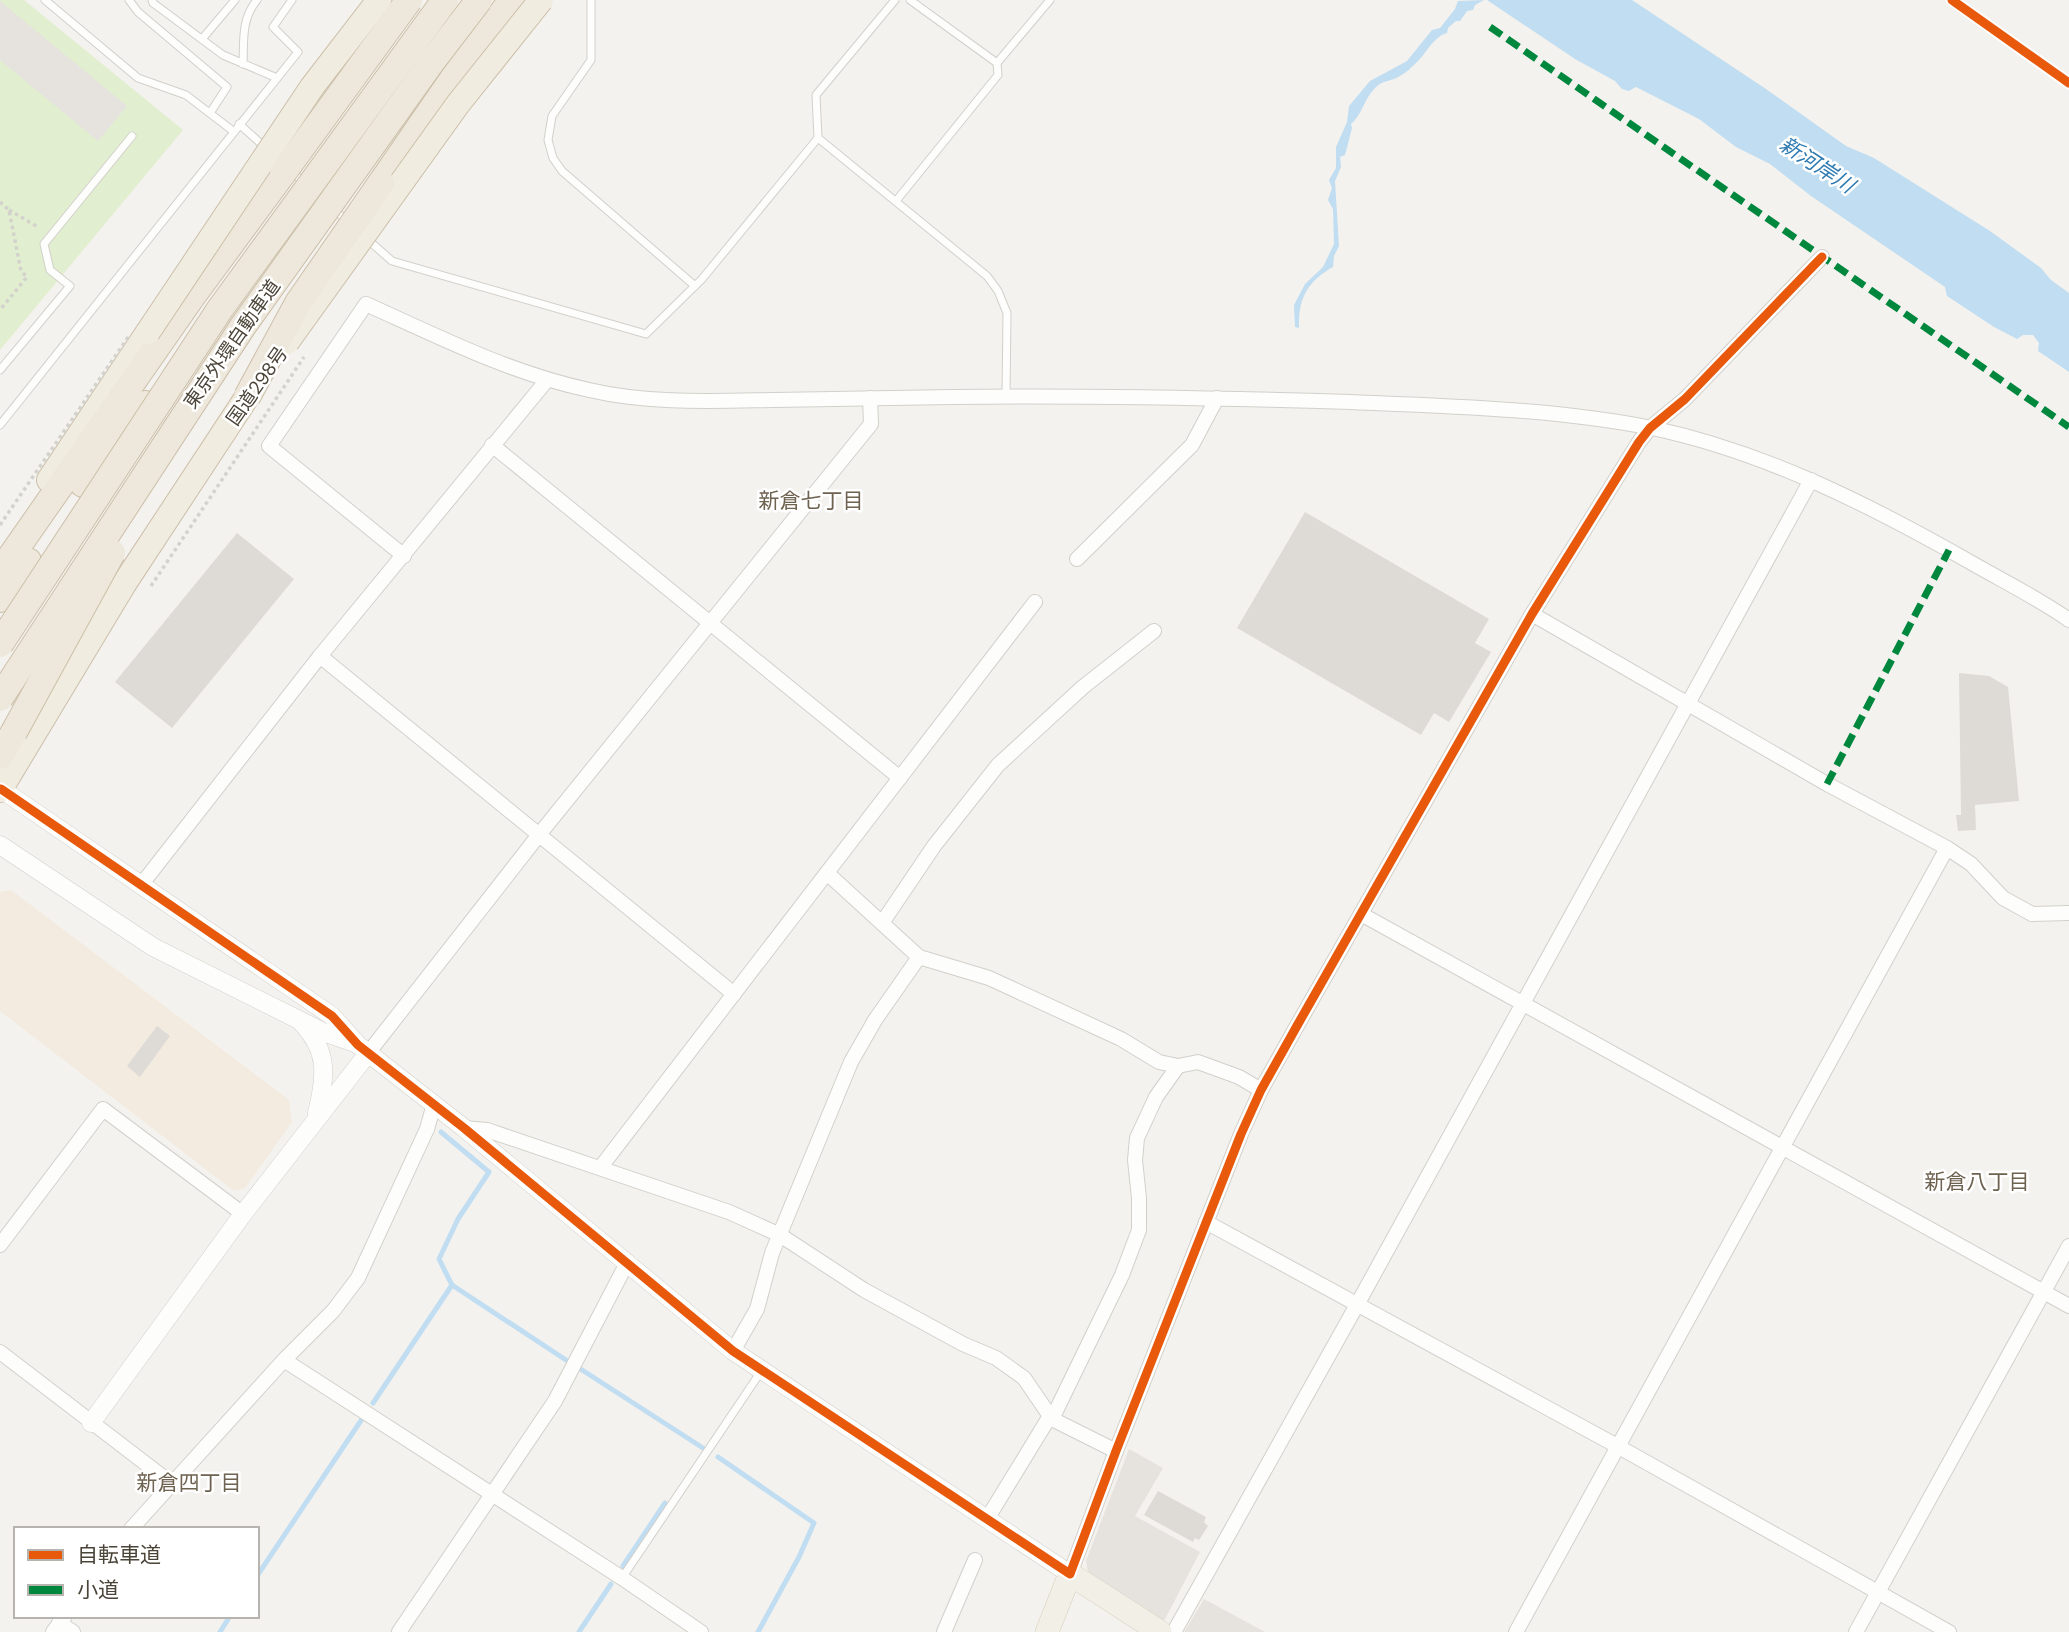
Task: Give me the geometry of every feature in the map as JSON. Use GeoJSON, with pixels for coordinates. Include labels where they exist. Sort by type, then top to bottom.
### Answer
{"type":"FeatureCollection","features":[{"type":"Feature","properties":{"kind":"highway"},"geometry":{"type":"LineString","coordinates":[[0,553],[312,87],[379,0]]}},
{"type":"Feature","properties":{"kind":"highway"},"geometry":{"type":"LineString","coordinates":[[0,572],[191,298],[409,0]]}},
{"type":"Feature","properties":{"kind":"highway","name":"東京外環自動車道"},"geometry":{"type":"LineString","coordinates":[[0,644],[220,309],[445,0]]}},
{"type":"Feature","properties":{"kind":"highway","name":"東京外環自動車道"},"geometry":{"type":"LineString","coordinates":[[0,698],[193,400],[425,71],[479,0]]}},
{"type":"Feature","properties":{"kind":"highway"},"geometry":{"type":"LineString","coordinates":[[247,397],[298,303],[454,77],[512,0]]}},
{"type":"Feature","properties":{"kind":"highway","name":"国道298号"},"geometry":{"type":"LineString","coordinates":[[0,789],[124,584],[247,397],[458,104],[541,0]]}},
{"type":"Feature","properties":{"kind":"highway"},"geometry":{"type":"LineString","coordinates":[[0,599],[92,472],[220,309]]}},
{"type":"Feature","properties":{"kind":"highway"},"geometry":{"type":"LineString","coordinates":[[0,756],[193,400]]}},
{"type":"Feature","properties":{"kind":"highway"},"geometry":{"type":"LineString","coordinates":[[0,690],[124,584]]}},
{"type":"Feature","properties":{"kind":"main road"},"geometry":{"type":"LineString","coordinates":[[1047,1632],[1070,1574],[1160,1632]]}},
{"type":"Feature","properties":{"kind":"street"},"geometry":{"type":"LineString","coordinates":[[0,789],[332,1016],[364,1049],[464,1128],[733,1351],[1070,1574],[1206,1222],[1261,1090],[1532,614],[1596,508],[1650,428],[1685,399],[1822,257]]}},
{"type":"Feature","properties":{"kind":"street"},"geometry":{"type":"LineString","coordinates":[[404,556],[269,446],[366,304],[517,371],[592,391],[644,399],[730,401],[1006,396],[1217,398],[1462,407],[1542,413],[1650,428],[1707,442],[1811,480],[1865,504],[2069,620]]}},
{"type":"Feature","properties":{"kind":"street"},"geometry":{"type":"LineString","coordinates":[[141,884],[320,656],[547,380]]}},
{"type":"Feature","properties":{"kind":"street"},"geometry":{"type":"LineString","coordinates":[[91,1423],[364,1049],[871,424],[870,398]]}},
{"type":"Feature","properties":{"kind":"street"},"geometry":{"type":"LineString","coordinates":[[1077,559],[1192,445],[1217,398]]}},
{"type":"Feature","properties":{"kind":"street"},"geometry":{"type":"LineString","coordinates":[[492,445],[900,778]]}},
{"type":"Feature","properties":{"kind":"street"},"geometry":{"type":"LineString","coordinates":[[1174,1632],[1689,705],[1811,480]]}},
{"type":"Feature","properties":{"kind":"street"},"geometry":{"type":"LineString","coordinates":[[600,1168],[1035,602]]}},
{"type":"Feature","properties":{"kind":"street"},"geometry":{"type":"LineString","coordinates":[[1532,614],[1827,784],[1947,848],[1971,863],[2003,898],[2032,914],[2069,913]]}},
{"type":"Feature","properties":{"kind":"street"},"geometry":{"type":"LineString","coordinates":[[882,923],[934,846],[998,765],[1083,687],[1154,631]]}},
{"type":"Feature","properties":{"kind":"street"},"geometry":{"type":"LineString","coordinates":[[320,656],[734,994]]}},
{"type":"Feature","properties":{"kind":"street"},"geometry":{"type":"LineString","coordinates":[[0,845],[153,947],[323,1032],[364,1049]]}},
{"type":"Feature","properties":{"kind":"street"},"geometry":{"type":"LineString","coordinates":[[1516,1632],[1947,848]]}},
{"type":"Feature","properties":{"kind":"street"},"geometry":{"type":"LineString","coordinates":[[827,873],[919,957],[989,978],[1121,1039],[1159,1062],[1178,1066],[1198,1062],[1239,1077],[1261,1090]]}},
{"type":"Feature","properties":{"kind":"street"},"geometry":{"type":"LineString","coordinates":[[1361,914],[2069,1306]]}},
{"type":"Feature","properties":{"kind":"street"},"geometry":{"type":"LineString","coordinates":[[733,1351],[757,1309],[772,1253],[851,1062],[875,1020],[919,957]]}},
{"type":"Feature","properties":{"kind":"street"},"geometry":{"type":"LineString","coordinates":[[291,1015],[306,1028],[322,1055],[324,1079],[315,1119]]}},
{"type":"Feature","properties":{"kind":"street"},"geometry":{"type":"LineString","coordinates":[[987,1519],[1051,1418],[1122,1275],[1139,1230],[1135,1160],[1137,1138],[1156,1097],[1178,1066]]}},
{"type":"Feature","properties":{"kind":"street"},"geometry":{"type":"LineString","coordinates":[[133,1527],[284,1360],[333,1311],[358,1278],[427,1129],[434,1104]]}},
{"type":"Feature","properties":{"kind":"street"},"geometry":{"type":"LineString","coordinates":[[0,1245],[103,1109],[243,1214]]}},
{"type":"Feature","properties":{"kind":"street"},"geometry":{"type":"LineString","coordinates":[[464,1128],[486,1130],[600,1168],[729,1212],[780,1235],[864,1290],[962,1344],[996,1358],[1024,1378],[1051,1418],[1116,1451]]}},
{"type":"Feature","properties":{"kind":"street"},"geometry":{"type":"LineString","coordinates":[[1206,1222],[1619,1447],[1949,1632]]}},
{"type":"Feature","properties":{"kind":"street"},"geometry":{"type":"LineString","coordinates":[[1856,1632],[2069,1246]]}},
{"type":"Feature","properties":{"kind":"street"},"geometry":{"type":"LineString","coordinates":[[399,1632],[555,1401],[627,1263]]}},
{"type":"Feature","properties":{"kind":"street"},"geometry":{"type":"LineString","coordinates":[[0,1352],[171,1483]]}},
{"type":"Feature","properties":{"kind":"street"},"geometry":{"type":"LineString","coordinates":[[284,1360],[701,1632]]}},
{"type":"Feature","properties":{"kind":"street"},"geometry":{"type":"LineString","coordinates":[[944,1632],[975,1560]]}},
{"type":"Feature","properties":{"kind":"street"},"geometry":{"type":"LineString","coordinates":[[59,1624],[74,1632]]}},
{"type":"Feature","properties":{"kind":"lane"},"geometry":{"type":"LineString","coordinates":[[45,0],[138,78],[186,95],[233,131]]}},
{"type":"Feature","properties":{"kind":"lane"},"geometry":{"type":"LineString","coordinates":[[129,0],[138,12],[227,87],[210,113]]}},
{"type":"Feature","properties":{"kind":"lane"},"geometry":{"type":"LineString","coordinates":[[202,39],[235,0]]}},
{"type":"Feature","properties":{"kind":"lane"},"geometry":{"type":"LineString","coordinates":[[243,64],[244,28],[249,9],[257,0]]}},
{"type":"Feature","properties":{"kind":"lane"},"geometry":{"type":"LineString","coordinates":[[0,425],[298,52],[274,27],[292,0]]}},
{"type":"Feature","properties":{"kind":"lane"},"geometry":{"type":"LineString","coordinates":[[591,0],[591,60],[552,116],[548,140],[552,158],[562,171],[695,286]]}},
{"type":"Feature","properties":{"kind":"lane"},"geometry":{"type":"LineString","coordinates":[[239,124],[392,261],[646,334],[695,286],[818,138],[817,95],[895,0]]}},
{"type":"Feature","properties":{"kind":"lane"},"geometry":{"type":"LineString","coordinates":[[910,0],[997,63]]}},
{"type":"Feature","properties":{"kind":"lane"},"geometry":{"type":"LineString","coordinates":[[896,201],[998,75],[997,63],[1050,0]]}},
{"type":"Feature","properties":{"kind":"lane"},"geometry":{"type":"LineString","coordinates":[[153,1],[223,55],[277,78]]}},
{"type":"Feature","properties":{"kind":"lane"},"geometry":{"type":"LineString","coordinates":[[0,370],[70,286],[50,270],[44,244],[132,136]]}},
{"type":"Feature","properties":{"kind":"lane"},"geometry":{"type":"LineString","coordinates":[[818,138],[987,276],[998,291],[1007,313],[1006,396]]}},
{"type":"Feature","properties":{"kind":"lane"},"geometry":{"type":"LineString","coordinates":[[622,1578],[762,1370]]}},
{"type":"Feature","properties":{"kind":"path"},"geometry":{"type":"LineString","coordinates":[[0,202],[38,227]]}},
{"type":"Feature","properties":{"kind":"path"},"geometry":{"type":"LineString","coordinates":[[0,310],[27,277],[21,271],[9,210]]}},
{"type":"Feature","properties":{"kind":"shaded area"},"geometry":{"type":"Polygon","coordinates":[[[0,1],[127,106],[98,141],[0,60],[0,1]]]}},
{"type":"Feature","properties":{"kind":"shaded area"},"geometry":{"type":"Polygon","coordinates":[[[11,890],[289,1100],[292,1122],[245,1188],[234,1191],[0,1011],[0,892],[11,890]]]}},
{"type":"Feature","properties":{"kind":"shaded area"},"geometry":{"type":"Polygon","coordinates":[[[1129,1449],[1163,1468],[1135,1516],[1200,1552],[1164,1621],[1089,1577],[1086,1561],[1129,1449]]]}},
{"type":"Feature","properties":{"kind":"shaded area"},"geometry":{"type":"Polygon","coordinates":[[[1204,1599],[1265,1632],[1184,1632],[1204,1599]]]}},
{"type":"Feature","properties":{"kind":"green space"},"geometry":{"type":"Polygon","coordinates":[[[0,0],[24,0],[183,130],[0,350],[0,0]]]}},
{"type":"Feature","properties":{"kind":"water"},"geometry":{"type":"Polygon","coordinates":[[[1484,0],[1475,5],[1473,10],[1467,11],[1460,21],[1448,28],[1447,33],[1434,41],[1409,70],[1375,88],[1351,124],[1345,155],[1340,157],[1341,167],[1335,181],[1339,246],[1333,267],[1317,278],[1306,292],[1300,308],[1299,328],[1295,327],[1294,305],[1305,284],[1323,267],[1334,244],[1333,209],[1328,200],[1332,188],[1329,180],[1336,168],[1336,147],[1347,122],[1349,106],[1370,81],[1407,61],[1432,30],[1440,28],[1458,1],[1484,0]]]}},
{"type":"Feature","properties":{"kind":"water","name":"新河岸川"},"geometry":{"type":"Polygon","coordinates":[[[1487,0],[1632,0],[1846,146],[1874,158],[1990,231],[2041,268],[2051,280],[2069,293],[2069,372],[2038,351],[2039,343],[2033,335],[2023,335],[2017,339],[1994,327],[1947,296],[1945,287],[1811,196],[1770,164],[1736,147],[1699,119],[1636,87],[1629,91],[1622,89],[1615,81],[1575,59],[1487,0]]]}},
{"type":"Feature","properties":{"kind":"building"},"geometry":{"type":"Polygon","coordinates":[[[1305,512],[1489,619],[1475,643],[1491,652],[1449,722],[1434,713],[1421,735],[1237,628],[1305,512]]]}},
{"type":"Feature","properties":{"kind":"building"},"geometry":{"type":"Polygon","coordinates":[[[237,533],[294,579],[172,728],[115,682],[237,533]]]}},
{"type":"Feature","properties":{"kind":"building"},"geometry":{"type":"Polygon","coordinates":[[[1959,673],[1989,676],[2008,687],[2019,801],[1975,805],[1976,830],[1958,831],[1956,815],[1961,815],[1959,673]]]}},
{"type":"Feature","properties":{"kind":"building"},"geometry":{"type":"Polygon","coordinates":[[[157,1026],[170,1036],[140,1077],[127,1066],[157,1026]]]}},
{"type":"Feature","properties":{"kind":"building"},"geometry":{"type":"Polygon","coordinates":[[[1158,1491],[1206,1517],[1204,1522],[1208,1526],[1199,1540],[1195,1538],[1193,1542],[1144,1515],[1158,1491]]]}},
{"type":"Feature","properties":{"kind":"waterway"},"geometry":{"type":"LineString","coordinates":[[441,1132],[489,1172],[458,1219],[439,1259],[452,1285],[566,1360]]}},
{"type":"Feature","properties":{"kind":"waterway"},"geometry":{"type":"LineString","coordinates":[[373,1403],[452,1285]]}},
{"type":"Feature","properties":{"kind":"waterway"},"geometry":{"type":"LineString","coordinates":[[579,1368],[703,1448]]}},
{"type":"Feature","properties":{"kind":"waterway"},"geometry":{"type":"LineString","coordinates":[[259,1573],[362,1419]]}},
{"type":"Feature","properties":{"kind":"waterway"},"geometry":{"type":"LineString","coordinates":[[718,1457],[814,1523],[799,1557],[758,1632]]}},
{"type":"Feature","properties":{"kind":"waterway"},"geometry":{"type":"LineString","coordinates":[[623,1566],[665,1503]]}},
{"type":"Feature","properties":{"kind":"waterway"},"geometry":{"type":"LineString","coordinates":[[579,1632],[611,1584]]}},
{"type":"Feature","properties":{"kind":"waterway"},"geometry":{"type":"LineString","coordinates":[[220,1632],[229,1618]]}},
{"type":"Feature","properties":{"kind":"marked path"},"geometry":{"type":"LineString","coordinates":[[1490,27],[2069,427]]}},
{"type":"Feature","properties":{"kind":"marked path"},"geometry":{"type":"LineString","coordinates":[[1827,784],[1949,550]]}},
{"type":"Feature","properties":{"kind":"cycle path"},"geometry":{"type":"LineString","coordinates":[[1952,0],[2069,83]]}},
{"type":"Feature","properties":{"kind":"cycle path"},"geometry":{"type":"LineString","coordinates":[[1,789],[332,1016],[358,1045],[464,1128],[733,1351],[1070,1574],[1241,1134],[1261,1090],[1532,614],[1650,428],[1685,399],[1822,257]]}},
{"type":"Feature","properties":{"kind":"district","name":"新倉七丁目"},"geometry":{"type":"Point","coordinates":[811,501]}},
{"type":"Feature","properties":{"kind":"district","name":"新倉八丁目"},"geometry":{"type":"Point","coordinates":[1977,1182]}},
{"type":"Feature","properties":{"kind":"district","name":"新倉四丁目"},"geometry":{"type":"Point","coordinates":[189,1483]}}]}
